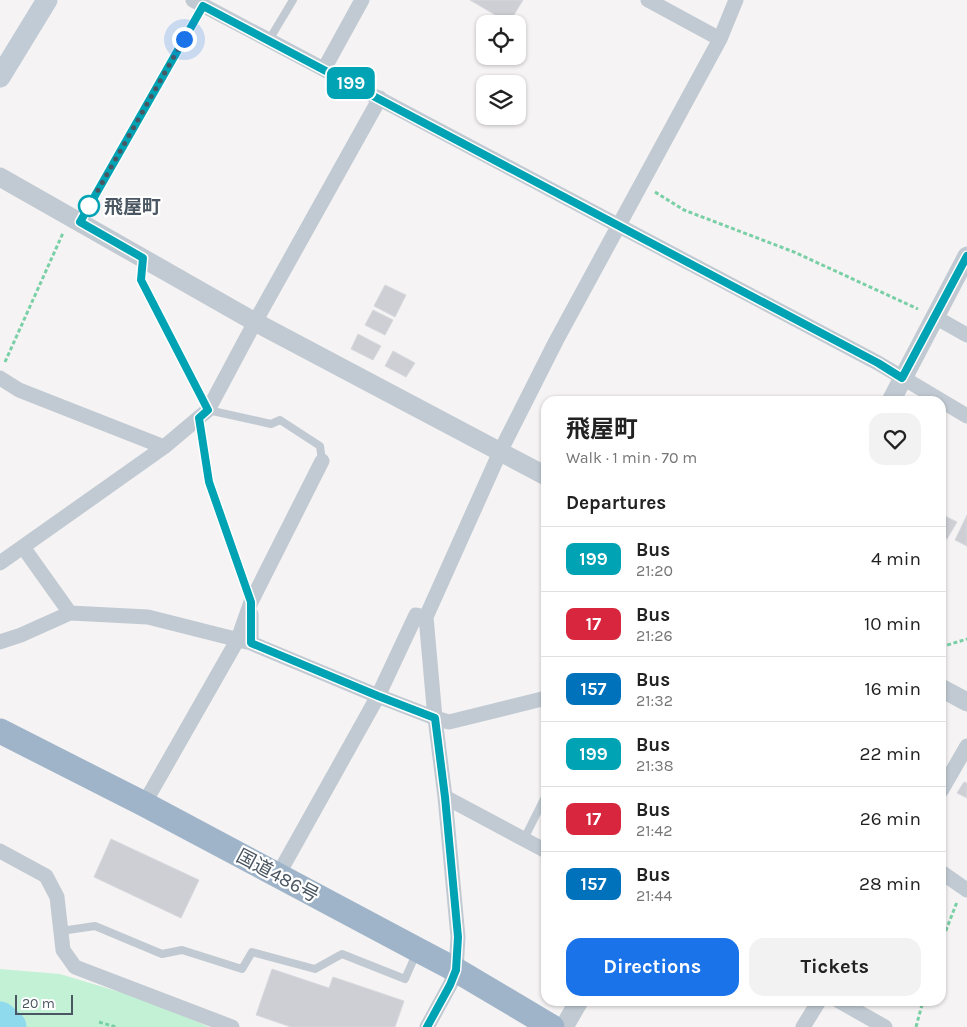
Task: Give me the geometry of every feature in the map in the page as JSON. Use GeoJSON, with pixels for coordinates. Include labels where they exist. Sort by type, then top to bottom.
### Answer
{"type":"FeatureCollection","features":[{"type":"Feature","properties":{"kind":"highway","name":"国道486号"},"geometry":{"type":"LineString","coordinates":[[0,731],[144,804],[456,970],[552,1027]]}},
{"type":"Feature","properties":{"kind":"main road"},"geometry":{"type":"LineString","coordinates":[[0,77],[47,0]]}},
{"type":"Feature","properties":{"kind":"street"},"geometry":{"type":"LineString","coordinates":[[324,69],[362,0]]}},
{"type":"Feature","properties":{"kind":"street"},"geometry":{"type":"LineString","coordinates":[[648,0],[720,39]]}},
{"type":"Feature","properties":{"kind":"street"},"geometry":{"type":"LineString","coordinates":[[427,1027],[456,970],[458,937],[426,617],[500,452],[556,341],[720,39],[736,0]]}},
{"type":"Feature","properties":{"kind":"street"},"geometry":{"type":"LineString","coordinates":[[198,3],[869,359],[933,396]]}},
{"type":"Feature","properties":{"kind":"street"},"geometry":{"type":"LineString","coordinates":[[0,563],[164,446],[204,414],[380,98]]}},
{"type":"Feature","properties":{"kind":"street"},"geometry":{"type":"LineString","coordinates":[[0,177],[255,322],[541,473]]}},
{"type":"Feature","properties":{"kind":"street"},"geometry":{"type":"LineString","coordinates":[[893,396],[967,256]]}},
{"type":"Feature","properties":{"kind":"street"},"geometry":{"type":"LineString","coordinates":[[935,317],[967,335]]}},
{"type":"Feature","properties":{"kind":"street"},"geometry":{"type":"LineString","coordinates":[[2,371],[19,390],[164,446]]}},
{"type":"Feature","properties":{"kind":"street"},"geometry":{"type":"LineString","coordinates":[[946,404],[967,416]]}},
{"type":"Feature","properties":{"kind":"street"},"geometry":{"type":"LineString","coordinates":[[144,804],[245,641],[251,602],[322,461]]}},
{"type":"Feature","properties":{"kind":"street"},"geometry":{"type":"LineString","coordinates":[[23,546],[70,613]]}},
{"type":"Feature","properties":{"kind":"street"},"geometry":{"type":"LineString","coordinates":[[0,642],[21,635],[70,613],[148,617],[245,641],[378,696],[449,722],[541,699]]}},
{"type":"Feature","properties":{"kind":"street"},"geometry":{"type":"LineString","coordinates":[[278,875],[378,696],[416,616],[426,617]]}},
{"type":"Feature","properties":{"kind":"street"},"geometry":{"type":"LineString","coordinates":[[946,691],[967,702]]}},
{"type":"Feature","properties":{"kind":"street"},"geometry":{"type":"LineString","coordinates":[[946,782],[967,746]]}},
{"type":"Feature","properties":{"kind":"street"},"geometry":{"type":"LineString","coordinates":[[445,797],[541,848]]}},
{"type":"Feature","properties":{"kind":"street"},"geometry":{"type":"LineString","coordinates":[[0,851],[46,876],[57,896],[63,950],[75,967],[232,1027]]}},
{"type":"Feature","properties":{"kind":"street"},"geometry":{"type":"LineString","coordinates":[[946,876],[965,889]]}},
{"type":"Feature","properties":{"kind":"street"},"geometry":{"type":"LineString","coordinates":[[564,1027],[576,1006]]}},
{"type":"Feature","properties":{"kind":"street"},"geometry":{"type":"LineString","coordinates":[[804,1027],[816,1006]]}},
{"type":"Feature","properties":{"kind":"street"},"geometry":{"type":"LineString","coordinates":[[848,1006],[885,1027]]}},
{"type":"Feature","properties":{"kind":"lane"},"geometry":{"type":"LineString","coordinates":[[269,40],[293,0]]}},
{"type":"Feature","properties":{"kind":"lane"},"geometry":{"type":"LineString","coordinates":[[75,219],[198,3]]}},
{"type":"Feature","properties":{"kind":"lane"},"geometry":{"type":"LineString","coordinates":[[143,258],[141,280],[204,414],[209,482],[251,602]]}},
{"type":"Feature","properties":{"kind":"lane"},"geometry":{"type":"LineString","coordinates":[[204,414],[271,424],[280,420],[320,446],[322,461]]}},
{"type":"Feature","properties":{"kind":"lane"},"geometry":{"type":"LineString","coordinates":[[524,839],[541,805]]}},
{"type":"Feature","properties":{"kind":"lane"},"geometry":{"type":"LineString","coordinates":[[61,931],[96,926],[162,954],[182,950],[242,969],[252,952],[315,969],[342,954],[405,979],[418,950]]}},
{"type":"Feature","properties":{"kind":"path"},"geometry":{"type":"LineString","coordinates":[[642,183],[684,210],[794,252],[935,317]]}},
{"type":"Feature","properties":{"kind":"path"},"geometry":{"type":"LineString","coordinates":[[2,371],[75,219]]}},
{"type":"Feature","properties":{"kind":"path"},"geometry":{"type":"LineString","coordinates":[[946,645],[967,640]]}},
{"type":"Feature","properties":{"kind":"path"},"geometry":{"type":"LineString","coordinates":[[946,932],[965,889]]}},
{"type":"Feature","properties":{"kind":"path"},"geometry":{"type":"LineString","coordinates":[[916,1027],[922,1006]]}},
{"type":"Feature","properties":{"kind":"path"},"geometry":{"type":"LineString","coordinates":[[99,1022],[116,1027]]}},
{"type":"Feature","properties":{"kind":"green space"},"geometry":{"type":"Polygon","coordinates":[[[0,969],[60,974],[153,1002],[209,1027],[0,1027],[0,969]]]}},
{"type":"Feature","properties":{"kind":"building"},"geometry":{"type":"Polygon","coordinates":[[[470,0],[523,0],[514,15],[495,15],[470,0]]]}},
{"type":"Feature","properties":{"kind":"building"},"geometry":{"type":"Polygon","coordinates":[[[385,285],[406,295],[395,317],[374,306],[385,285]]]}},
{"type":"Feature","properties":{"kind":"building"},"geometry":{"type":"Polygon","coordinates":[[[373,310],[393,320],[385,335],[365,325],[373,310]]]}},
{"type":"Feature","properties":{"kind":"building"},"geometry":{"type":"Polygon","coordinates":[[[358,334],[381,346],[373,360],[351,349],[358,334]]]}},
{"type":"Feature","properties":{"kind":"building"},"geometry":{"type":"Polygon","coordinates":[[[393,351],[415,363],[406,377],[385,366],[393,351]]]}},
{"type":"Feature","properties":{"kind":"building"},"geometry":{"type":"Polygon","coordinates":[[[967,515],[967,546],[955,540],[967,515]]]}},
{"type":"Feature","properties":{"kind":"building"},"geometry":{"type":"Polygon","coordinates":[[[946,516],[957,522],[946,538],[946,516]]]}},
{"type":"Feature","properties":{"kind":"building"},"geometry":{"type":"Polygon","coordinates":[[[964,782],[967,783],[967,798],[957,793],[964,782]]]}},
{"type":"Feature","properties":{"kind":"building"},"geometry":{"type":"Polygon","coordinates":[[[111,839],[199,880],[181,918],[94,877],[111,839]]]}},
{"type":"Feature","properties":{"kind":"building"},"geometry":{"type":"Polygon","coordinates":[[[272,969],[329,988],[333,977],[404,1001],[395,1027],[291,1027],[256,1015],[272,969]]]}},
{"type":"Feature","properties":{"kind":"waterway"},"geometry":{"type":"LineString","coordinates":[[0,1019],[9,1027]]}},
{"type":"Feature","properties":{"kind":"bus line","name":"199"},"geometry":{"type":"LineString","coordinates":[[427,1027],[456,970],[458,937],[445,797],[435,718],[251,643],[251,602],[209,482],[199,418],[208,410],[141,280],[143,258],[80,222],[203,6],[878,363],[902,378],[967,256]]}},
{"type":"Feature","properties":{"kind":"place","name":"飛屋町"},"geometry":{"type":"Point","coordinates":[89,206]}},
{"type":"Feature","properties":{"kind":"route"},"geometry":{"type":"LineString","coordinates":[[89,206],[184,39]]}}]}
